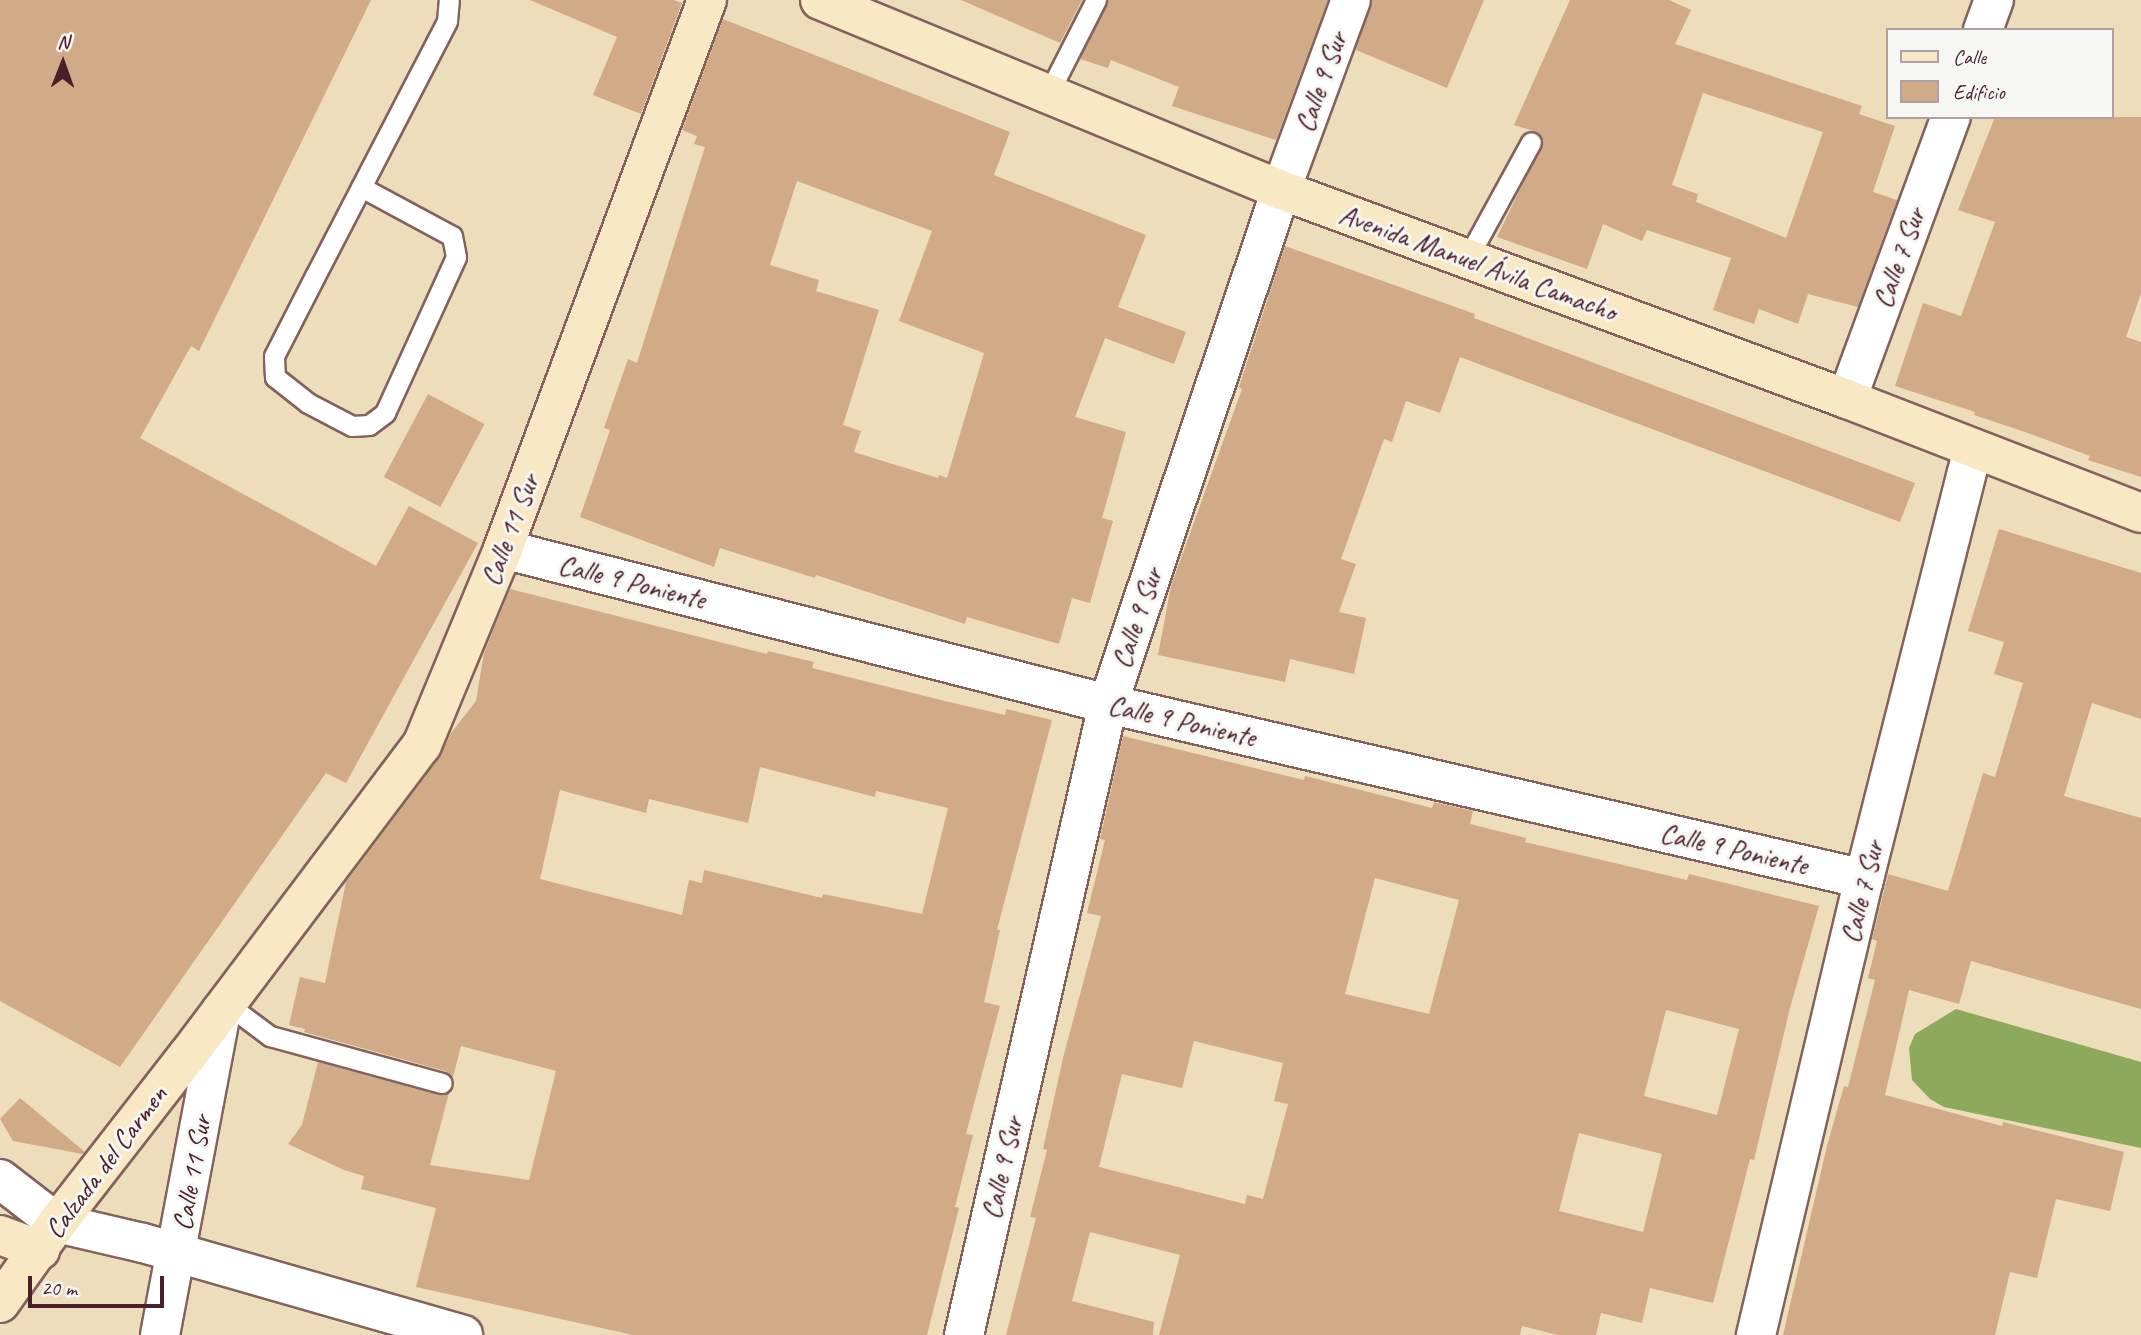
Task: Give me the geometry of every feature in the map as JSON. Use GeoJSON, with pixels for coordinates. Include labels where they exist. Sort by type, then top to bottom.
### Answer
{"type":"FeatureCollection","features":[{"type":"Feature","properties":{"kind":"street","name":"Calle 11 Sur"},"geometry":{"type":"LineString","coordinates":[[188,1055],[422,745],[503,549],[708,0]]}},
{"type":"Feature","properties":{"kind":"street","name":"Avenida Manuel Ávila Camacho"},"geometry":{"type":"LineString","coordinates":[[820,0],[1046,96],[1281,190],[1847,399],[2141,513]]}},
{"type":"Feature","properties":{"kind":"street","name":"Calle 9 Sur"},"geometry":{"type":"LineString","coordinates":[[964,1335],[1108,704],[1281,190],[1350,0]]}},
{"type":"Feature","properties":{"kind":"street"},"geometry":{"type":"LineString","coordinates":[[1984,28],[1994,0]]}},
{"type":"Feature","properties":{"kind":"street","name":"Calle 7 Sur"},"geometry":{"type":"LineString","coordinates":[[1847,399],[1950,119]]}},
{"type":"Feature","properties":{"kind":"street","name":"Calle 7 Sur"},"geometry":{"type":"LineString","coordinates":[[1756,1335],[1864,879],[1973,449]]}},
{"type":"Feature","properties":{"kind":"street","name":"Calle 9 Poniente"},"geometry":{"type":"LineString","coordinates":[[503,549],[1108,704],[1864,879]]}},
{"type":"Feature","properties":{"kind":"street","name":"Calle 11 Sur"},"geometry":{"type":"LineString","coordinates":[[160,1335],[224,1008]]}},
{"type":"Feature","properties":{"kind":"street","name":"Calzada del Carmen"},"geometry":{"type":"LineString","coordinates":[[0,1303],[48,1236],[188,1055]]}},
{"type":"Feature","properties":{"kind":"street"},"geometry":{"type":"LineString","coordinates":[[0,1179],[48,1236]]}},
{"type":"Feature","properties":{"kind":"street"},"geometry":{"type":"LineString","coordinates":[[0,1235],[48,1236],[177,1253],[463,1335]]}},
{"type":"Feature","properties":{"kind":"lane"},"geometry":{"type":"LineString","coordinates":[[361,187],[452,236],[456,257],[384,413],[369,425],[352,426],[308,403],[275,377],[274,356],[361,187],[447,21],[449,0]]}},
{"type":"Feature","properties":{"kind":"lane"},"geometry":{"type":"LineString","coordinates":[[1046,96],[1096,0]]}},
{"type":"Feature","properties":{"kind":"lane"},"geometry":{"type":"LineString","coordinates":[[1467,259],[1531,142]]}},
{"type":"Feature","properties":{"kind":"lane"},"geometry":{"type":"LineString","coordinates":[[224,1008],[270,1036],[442,1083]]}},
{"type":"Feature","properties":{"kind":"green space"},"geometry":{"type":"Polygon","coordinates":[[[1956,1009],[2141,1062],[2141,1148],[1944,1107],[1930,1099],[1912,1080],[1909,1048],[1915,1034],[1956,1009]]]}},
{"type":"Feature","properties":{"kind":"building"},"geometry":{"type":"Polygon","coordinates":[[[0,0],[371,0],[199,351],[191,346],[140,438],[376,566],[409,506],[478,543],[346,783],[326,773],[120,1067],[0,1001],[0,0]]]}},
{"type":"Feature","properties":{"kind":"building"},"geometry":{"type":"Polygon","coordinates":[[[530,0],[674,0],[682,3],[641,114],[593,95],[617,37],[530,0]]]}},
{"type":"Feature","properties":{"kind":"building"},"geometry":{"type":"Polygon","coordinates":[[[961,0],[1082,0],[1060,43],[961,0]]]}},
{"type":"Feature","properties":{"kind":"building"},"geometry":{"type":"Polygon","coordinates":[[[1108,0],[1328,0],[1276,140],[1172,106],[1179,87],[1111,60],[1108,68],[1080,59],[1108,0]]]}},
{"type":"Feature","properties":{"kind":"building"},"geometry":{"type":"Polygon","coordinates":[[[1372,0],[1484,0],[1447,88],[1356,50],[1372,0]]]}},
{"type":"Feature","properties":{"kind":"building"},"geometry":{"type":"Polygon","coordinates":[[[1570,0],[1669,0],[1691,10],[1675,44],[1862,106],[1859,114],[1895,126],[1873,192],[1897,200],[1858,307],[1808,294],[1798,324],[1759,309],[1754,324],[1713,310],[1731,258],[1647,230],[1642,241],[1603,224],[1587,269],[1497,237],[1543,142],[1537,132],[1514,125],[1570,0]],[[1703,93],[1672,185],[1698,194],[1696,202],[1786,238],[1823,132],[1703,93]]]}},
{"type":"Feature","properties":{"kind":"building"},"geometry":{"type":"Polygon","coordinates":[[[723,19],[1010,132],[994,175],[1146,235],[1118,307],[1186,332],[1174,364],[1105,338],[1075,417],[1126,432],[1102,518],[1113,521],[1090,603],[1072,598],[1059,644],[967,617],[965,624],[816,575],[815,578],[720,548],[714,567],[580,517],[610,430],[604,428],[628,359],[637,363],[705,147],[694,144],[697,136],[682,130],[723,19]],[[797,181],[770,265],[819,280],[816,291],[879,310],[843,425],[861,431],[854,452],[938,478],[939,475],[947,478],[984,353],[899,321],[932,231],[797,181]]]}},
{"type":"Feature","properties":{"kind":"building"},"geometry":{"type":"Polygon","coordinates":[[[2141,117],[2141,293],[2126,337],[2141,342],[2141,477],[2088,460],[2090,456],[1974,415],[1975,412],[1895,386],[1923,303],[1961,316],[1995,222],[1958,210],[1994,119],[2141,117]]]}},
{"type":"Feature","properties":{"kind":"building"},"geometry":{"type":"Polygon","coordinates":[[[1285,246],[1475,314],[1474,318],[1915,483],[1900,522],[1460,357],[1440,413],[1406,401],[1392,442],[1384,439],[1341,559],[1356,564],[1339,612],[1366,618],[1354,674],[1290,659],[1285,682],[1158,655],[1171,586],[1242,389],[1239,387],[1285,246]]]}},
{"type":"Feature","properties":{"kind":"building"},"geometry":{"type":"Polygon","coordinates":[[[428,394],[485,424],[440,507],[384,477],[428,394]]]}},
{"type":"Feature","properties":{"kind":"building"},"geometry":{"type":"Polygon","coordinates":[[[1999,529],[2141,573],[2141,719],[2092,703],[2064,796],[2141,818],[2141,1009],[1971,961],[1959,1004],[1909,990],[1885,1095],[2002,1126],[2003,1122],[2124,1152],[2110,1211],[2056,1199],[2037,1278],[2010,1272],[1995,1335],[1783,1335],[1827,1146],[1844,1086],[1848,1087],[1875,980],[1868,978],[1877,941],[1872,939],[1888,874],[1948,891],[1983,773],[1995,777],[2023,683],[1994,674],[2004,642],[1968,631],[1999,529]]]}},
{"type":"Feature","properties":{"kind":"building"},"geometry":{"type":"Polygon","coordinates":[[[510,589],[767,654],[768,651],[814,662],[812,668],[945,701],[1005,715],[1006,709],[1052,720],[997,930],[1000,930],[984,1002],[1000,1006],[966,1134],[973,1135],[955,1207],[959,1208],[927,1335],[633,1335],[416,1287],[436,1208],[361,1189],[364,1176],[344,1170],[288,1144],[302,1125],[318,1062],[439,1095],[449,1093],[430,1165],[529,1180],[556,1071],[461,1046],[453,1077],[445,1071],[304,1032],[305,1029],[289,1025],[300,977],[325,983],[346,882],[439,758],[451,733],[476,701],[484,653],[510,589]],[[760,767],[748,823],[649,799],[646,813],[560,790],[540,879],[682,915],[689,880],[702,883],[704,870],[822,898],[823,894],[922,914],[948,808],[876,791],[875,797],[760,767]]]}},
{"type":"Feature","properties":{"kind":"building"},"geometry":{"type":"Polygon","coordinates":[[[1123,736],[1304,780],[1305,776],[1432,808],[1434,802],[1473,811],[1470,824],[1526,838],[1525,842],[1687,880],[1689,874],[1819,906],[1790,1008],[1754,1160],[1750,1159],[1713,1303],[1650,1288],[1642,1323],[1601,1313],[1596,1335],[1558,1335],[1522,1326],[1520,1335],[1159,1335],[1180,1255],[1090,1232],[1072,1301],[1154,1322],[1153,1335],[1006,1335],[1036,1218],[1030,1217],[1047,1150],[1043,1149],[1063,1058],[1101,916],[1087,913],[1105,840],[1100,839],[1123,736]],[[1375,878],[1345,994],[1429,1014],[1459,900],[1375,878]],[[1666,1010],[1644,1096],[1717,1115],[1739,1029],[1666,1010]],[[1194,1041],[1182,1088],[1122,1074],[1099,1167],[1245,1204],[1247,1195],[1263,1199],[1288,1104],[1274,1101],[1283,1063],[1194,1041]],[[1579,1133],[1559,1211],[1643,1232],[1662,1154],[1579,1133]]]}},
{"type":"Feature","properties":{"kind":"building"},"geometry":{"type":"Polygon","coordinates":[[[20,1098],[85,1152],[83,1154],[13,1141],[0,1119],[20,1098]]]}}]}
